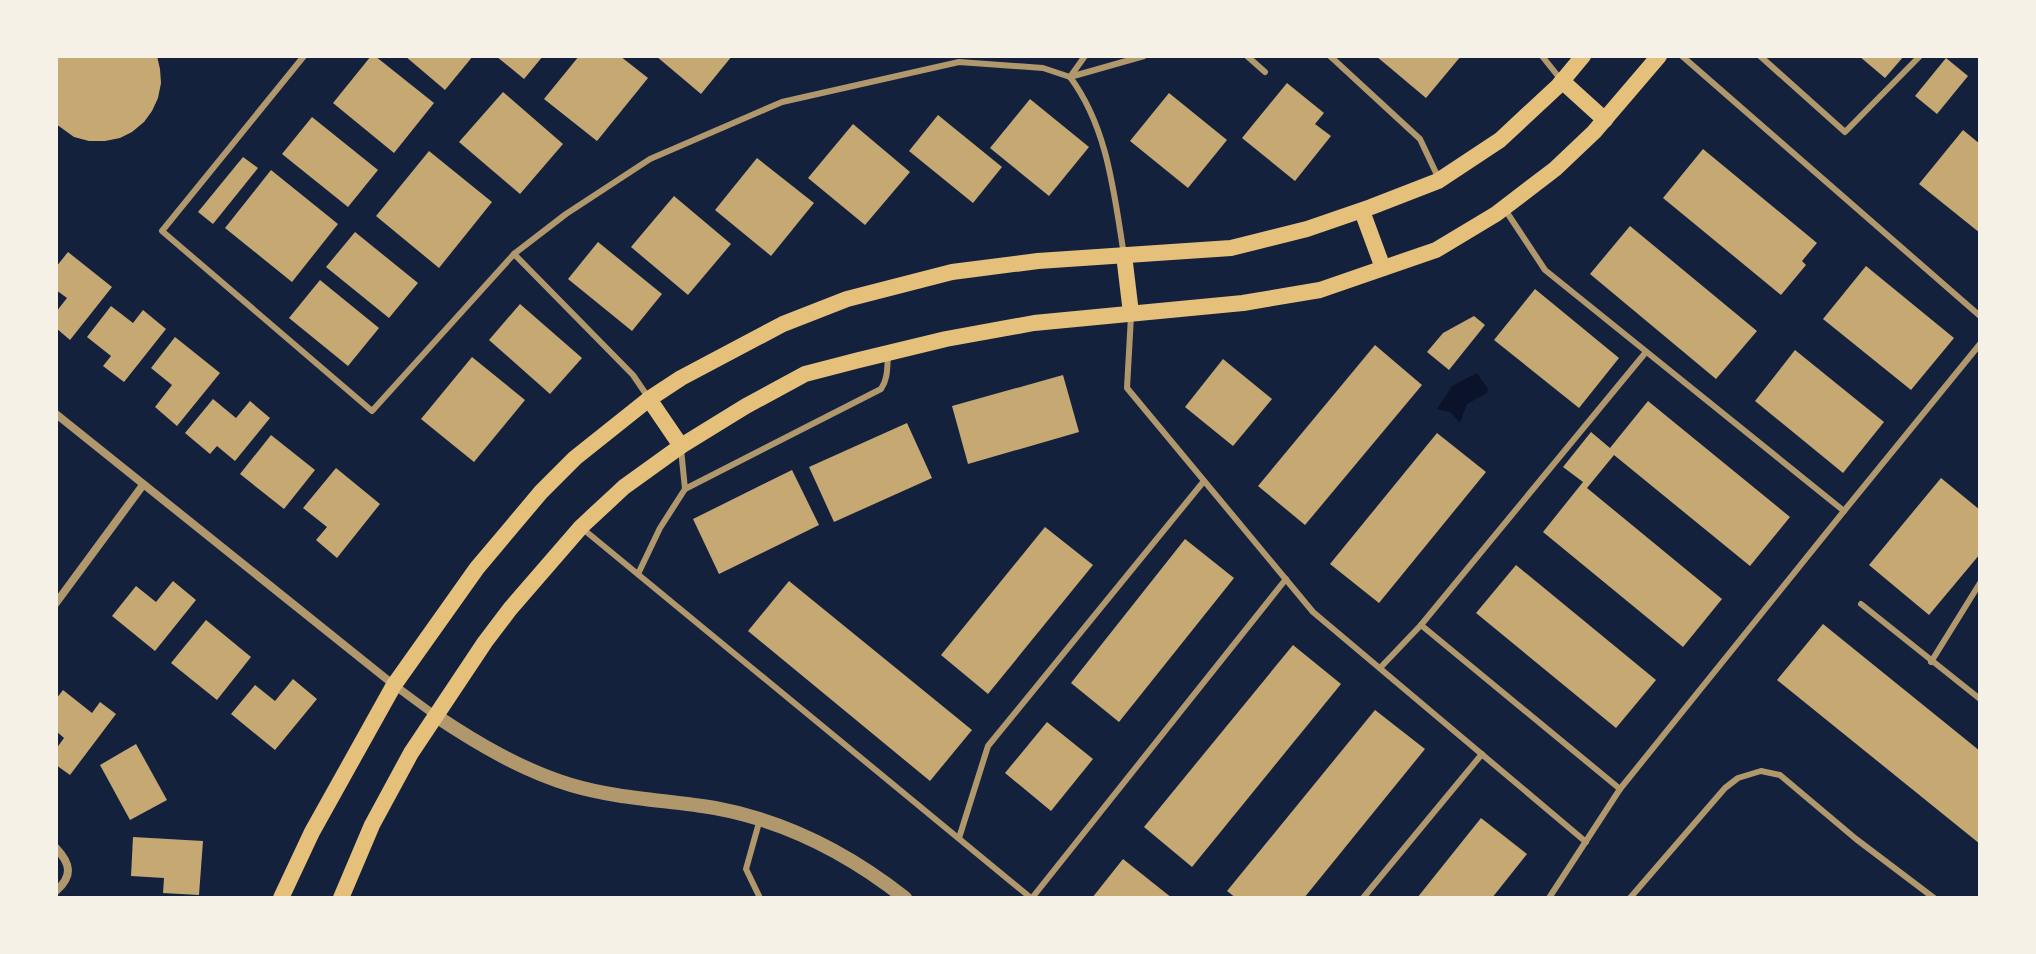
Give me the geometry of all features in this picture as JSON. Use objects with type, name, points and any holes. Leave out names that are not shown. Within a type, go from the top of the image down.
[{"type":"main road","points":[[281,898],[312,832],[394,685],[477,568],[541,492],[602,435],[681,378],[771,330],[847,299],[952,272],[1038,261],[1231,248],[1362,211],[1439,180],[1500,140],[1562,81],[1583,56]]},
{"type":"main road","points":[[341,898],[372,825],[411,753],[485,642],[581,527],[624,487],[681,446],[805,374],[946,339],[1034,323],[1243,303],[1320,290],[1436,250],[1504,208],[1555,169],[1605,120],[1659,56]]},
{"type":"main road","points":[[1562,81],[1605,120]]},
{"type":"main road","points":[[1362,211],[1383,268]]},
{"type":"main road","points":[[1124,255],[1131,313]]},
{"type":"main road","points":[[649,399],[681,446]]},
{"type":"street","points":[[56,414],[394,685],[481,745],[571,785],[630,798],[715,808],[806,835],[866,869],[905,898]]},
{"type":"street","points":[[56,603],[143,485]]},
{"type":"street","points":[[56,848],[68,863],[69,872],[65,883],[56,891]]},
{"type":"lane","points":[[304,56],[162,231],[372,411],[514,254],[566,214],[650,159],[782,102],[959,62],[1043,68],[1070,77],[1144,56]]},
{"type":"lane","points":[[1070,77],[1085,56]]},
{"type":"lane","points":[[1247,56],[1265,72]]},
{"type":"lane","points":[[1330,56],[1420,139],[1439,180]]},
{"type":"lane","points":[[1542,56],[1562,81]]},
{"type":"lane","points":[[1682,56],[1980,316]]},
{"type":"lane","points":[[1760,56],[1845,132],[1920,56]]},
{"type":"lane","points":[[1070,77],[1082,93],[1109,163],[1124,255]]},
{"type":"lane","points":[[1504,208],[1545,270],[1844,511]]},
{"type":"lane","points":[[514,254],[633,375],[649,399]]},
{"type":"lane","points":[[1131,313],[1127,388],[1313,612],[1586,842]]},
{"type":"lane","points":[[1549,898],[1620,789],[1980,344]]},
{"type":"lane","points":[[1380,668],[1421,625],[1646,352]]},
{"type":"lane","points":[[638,574],[660,528],[685,489],[881,389],[887,374],[888,353]]},
{"type":"lane","points":[[681,446],[685,489]]},
{"type":"lane","points":[[959,838],[988,746],[1204,481]]},
{"type":"lane","points":[[581,527],[1032,898],[1286,579]]},
{"type":"lane","points":[[1931,662],[1980,583]]},
{"type":"lane","points":[[1861,604],[1980,699]]},
{"type":"lane","points":[[1421,625],[1620,789]]},
{"type":"lane","points":[[1363,898],[1482,754]]},
{"type":"lane","points":[[1630,898],[1725,788],[1738,778],[1761,771],[1780,775],[1856,839],[1934,898]]},
{"type":"lane","points":[[760,819],[746,869],[760,898]]},
{"type":"water","points":[[1477,373],[1488,389],[1487,393],[1467,404],[1460,423],[1450,412],[1437,409],[1452,386]]},
{"type":"building","points":[[56,56],[157,56],[161,83],[152,111],[144,122],[120,138],[89,141],[74,137],[56,124]]},
{"type":"building","points":[[371,56],[434,103],[394,153],[333,103]]},
{"type":"building","points":[[405,56],[473,56],[445,90]]},
{"type":"building","points":[[496,56],[543,56],[524,79]]},
{"type":"building","points":[[579,56],[620,56],[648,78],[597,141],[544,99]]},
{"type":"building","points":[[656,56],[732,56],[701,94]]},
{"type":"building","points":[[1376,56],[1461,56],[1426,98]]},
{"type":"building","points":[[1859,56],[1904,56],[1885,78]]},
{"type":"building","points":[[1946,58],[1968,76],[1937,114],[1915,96]]},
{"type":"building","points":[[1287,83],[1324,113],[1315,124],[1331,136],[1295,181],[1242,138]]},
{"type":"building","points":[[503,92],[563,144],[520,194],[459,142]]},
{"type":"building","points":[[1169,93],[1227,140],[1188,188],[1130,141]]},
{"type":"building","points":[[1030,99],[1089,147],[1049,196],[990,148]]},
{"type":"building","points":[[938,115],[1002,167],[973,203],[909,151]]},
{"type":"building","points":[[312,117],[378,170],[348,207],[282,154]]},
{"type":"building","points":[[853,124],[910,172],[865,225],[808,178]]},
{"type":"building","points":[[1963,130],[1980,144],[1980,233],[1919,184]]},
{"type":"building","points":[[1703,149],[1817,243],[1802,261],[1806,265],[1781,295],[1663,198]]},
{"type":"building","points":[[429,151],[492,202],[439,268],[376,216]]},
{"type":"building","points":[[243,157],[258,168],[213,224],[198,212]]},
{"type":"building","points":[[757,158],[814,203],[771,256],[715,210]]},
{"type":"building","points":[[271,170],[338,224],[292,282],[225,228]]},
{"type":"building","points":[[674,196],[731,244],[688,295],[631,247]]},
{"type":"building","points":[[1630,226],[1757,331],[1716,379],[1590,274]]},
{"type":"building","points":[[355,232],[418,283],[389,318],[326,267]]},
{"type":"building","points":[[598,242],[662,294],[632,331],[568,279]]},
{"type":"building","points":[[68,252],[112,287],[70,340],[56,328],[56,312],[67,298],[56,290],[56,267]]},
{"type":"building","points":[[1866,266],[1954,338],[1911,390],[1823,319]]},
{"type":"building","points":[[320,280],[379,328],[348,366],[289,318]]},
{"type":"building","points":[[1535,289],[1619,358],[1579,408],[1494,340]]},
{"type":"building","points":[[520,304],[582,358],[550,394],[489,340]]},
{"type":"building","points":[[111,306],[133,323],[143,310],[166,329],[124,382],[103,366],[111,356],[87,337]]},
{"type":"building","points":[[1474,316],[1485,325],[1449,370],[1427,352],[1443,333]]},
{"type":"building","points":[[175,337],[220,373],[177,426],[155,407],[172,385],[151,368]]},
{"type":"building","points":[[1375,345],[1422,385],[1305,525],[1258,486]]},
{"type":"building","points":[[1795,350],[1884,422],[1843,473],[1755,401]]},
{"type":"building","points":[[472,357],[525,400],[474,462],[421,419]]},
{"type":"building","points":[[1223,359],[1272,399],[1233,446],[1185,407]]},
{"type":"building","points":[[1063,375],[1079,432],[968,464],[952,406]]},
{"type":"building","points":[[213,399],[236,418],[250,401],[270,418],[235,461],[217,446],[210,454],[185,433]]},
{"type":"building","points":[[1648,401],[1790,517],[1750,566],[1614,455],[1587,488],[1722,599],[1683,647],[1543,532],[1583,482],[1563,467],[1591,432],[1610,448]]},
{"type":"building","points":[[907,423],[932,478],[834,522],[809,467]]},
{"type":"building","points":[[1437,433],[1486,472],[1379,603],[1330,564]]},
{"type":"building","points":[[271,435],[315,470],[284,509],[240,474]]},
{"type":"building","points":[[336,468],[380,504],[337,558],[316,540],[327,527],[303,508]]},
{"type":"building","points":[[792,470],[819,525],[719,574],[693,519]]},
{"type":"building","points":[[1941,478],[1980,510],[1980,554],[1929,615],[1869,565]]},
{"type":"building","points":[[1045,527],[1093,565],[988,694],[941,655]]},
{"type":"building","points":[[1185,539],[1234,578],[1119,722],[1071,683]]},
{"type":"building","points":[[1516,565],[1656,680],[1616,728],[1476,613]]},
{"type":"building","points":[[173,581],[196,600],[155,651],[112,616],[136,586],[156,602]]},
{"type":"building","points":[[789,581],[972,730],[930,781],[748,631]]},
{"type":"building","points":[[206,620],[251,657],[217,700],[171,663]]},
{"type":"building","points":[[1823,624],[1980,751],[1980,844],[1777,680]]},
{"type":"building","points":[[1293,645],[1341,684],[1192,867],[1144,827]]},
{"type":"building","points":[[293,679],[317,699],[275,750],[231,714],[255,685],[275,701]]},
{"type":"building","points":[[63,690],[92,713],[100,702],[116,714],[70,775],[56,765],[56,749],[64,738],[56,731],[56,699]]},
{"type":"building","points":[[1375,710],[1425,749],[1304,898],[1236,898],[1227,891]]},
{"type":"building","points":[[1047,722],[1093,759],[1051,811],[1005,773]]},
{"type":"building","points":[[136,744],[167,800],[130,820],[100,765]]},
{"type":"building","points":[[1481,818],[1527,854],[1492,898],[1417,898]]},
{"type":"building","points":[[133,837],[203,841],[199,895],[163,893],[164,878],[131,876]]},
{"type":"building","points":[[1123,859],[1172,898],[1092,898]]}]
